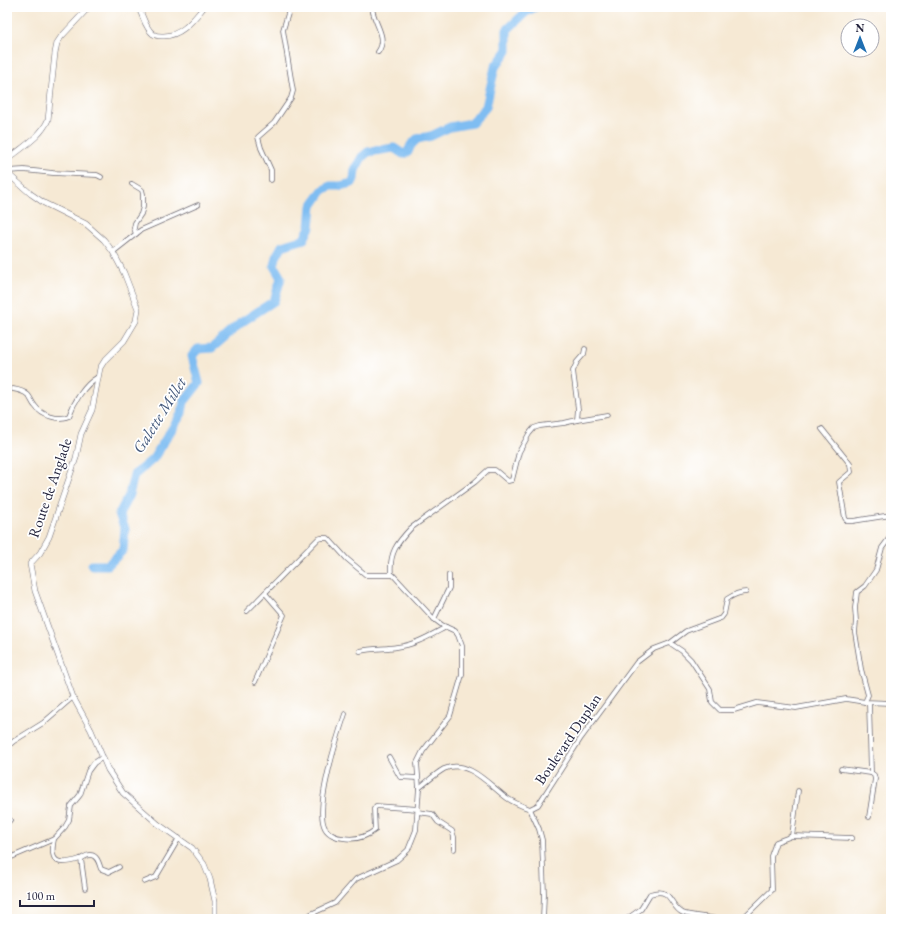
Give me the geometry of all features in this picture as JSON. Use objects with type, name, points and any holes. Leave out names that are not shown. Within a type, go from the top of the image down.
[{"type":"street","points":[[7,160],[44,130],[48,120],[57,43],[89,7]]},
{"type":"street","points":[[138,7],[147,27],[153,34],[165,36],[176,34],[188,25],[204,7]]},
{"type":"street","points":[[271,180],[271,170],[261,148],[258,137],[274,123],[291,98],[293,91],[283,30],[290,7]]},
{"type":"street","points":[[372,7],[374,18],[382,34],[381,47],[378,52]]},
{"type":"street","points":[[7,172],[24,170],[101,177]]},
{"type":"street","name":"Route de Anglade","points":[[7,172],[31,194],[44,203],[86,224],[104,240],[113,252],[124,273],[138,309],[136,320],[124,340],[105,360],[100,368],[92,410],[81,434],[76,458],[49,537],[40,553],[30,564],[35,591],[73,697],[91,730],[108,770],[124,793],[158,824],[192,848],[204,864],[216,901],[215,919]]},
{"type":"street","points":[[132,184],[142,190],[143,194],[141,214],[135,223],[134,228],[136,234]]},
{"type":"street","points":[[113,252],[146,227],[198,205]]},
{"type":"street","points":[[577,420],[578,409],[573,370],[577,362],[584,354],[585,349]]},
{"type":"street","points":[[14,389],[22,391],[29,396],[34,406],[44,414],[65,418],[69,416],[85,387],[92,380],[98,377]]},
{"type":"street","points":[[391,574],[390,559],[392,553],[411,528],[470,486],[488,470],[495,470],[508,481],[512,480],[519,452],[534,428],[607,415]]},
{"type":"street","points":[[822,429],[850,464],[851,468],[851,472],[839,482],[844,518],[847,521],[853,521],[891,515]]},
{"type":"street","points":[[870,817],[875,777],[872,773],[867,702],[868,695],[860,669],[855,632],[855,608],[857,592],[865,586],[876,570],[882,548],[891,536]]},
{"type":"street","points":[[247,611],[313,544],[322,538],[328,538],[347,559],[366,575],[391,574],[395,577],[434,620],[455,631],[462,646],[462,675],[450,716],[423,751],[417,763],[419,788],[416,830],[408,850],[396,860],[356,879],[335,903],[311,914],[305,919]]},
{"type":"street","points":[[434,620],[448,588],[449,574]]},
{"type":"street","name":"Boulevard Duplan","points":[[530,809],[538,805],[586,732],[637,662],[654,649],[670,643],[686,632],[721,618],[724,614],[727,599],[742,592],[746,592]]},
{"type":"street","points":[[255,682],[284,615],[265,593]]},
{"type":"street","points":[[360,651],[375,648],[396,648],[415,643],[446,627]]},
{"type":"street","points":[[670,643],[682,650],[691,660],[710,689],[712,702],[720,710],[734,710],[757,703],[796,708],[846,699],[891,703]]},
{"type":"street","points":[[7,747],[43,723],[73,697]]},
{"type":"street","points":[[345,714],[329,765],[326,781],[323,808],[323,821],[325,828],[332,835],[354,839],[368,835],[375,830],[374,809],[376,806],[418,810],[432,814],[436,820],[452,831],[454,837],[454,849]]},
{"type":"street","points":[[7,859],[54,839],[69,820],[71,806],[80,795],[88,771],[94,763],[103,757]]},
{"type":"street","points":[[389,757],[400,776],[417,778]]},
{"type":"street","points":[[419,788],[445,769],[457,767],[476,772],[508,799],[530,809],[542,840],[544,894],[543,919]]},
{"type":"street","points":[[841,769],[872,773]]},
{"type":"street","points":[[792,836],[798,791]]},
{"type":"street","points":[[742,919],[772,890],[771,856],[776,842],[792,836],[852,838]]},
{"type":"street","points":[[144,882],[156,877],[179,838]]},
{"type":"street","points":[[54,839],[53,856],[56,861],[60,863],[81,859],[87,855],[92,855],[98,859],[102,869],[109,872],[118,867]]},
{"type":"street","points":[[81,859],[85,888]]},
{"type":"street","points":[[627,919],[638,913],[650,894],[660,892],[670,896],[677,908],[682,912],[717,919]]},
{"type":"waterway","name":"Galette Millet","points":[[92,565],[108,565],[123,550],[125,529],[119,514],[129,495],[134,475],[153,459],[182,413],[184,402],[199,383],[192,356],[198,349],[212,348],[242,322],[274,301],[281,278],[274,266],[276,257],[282,246],[304,239],[310,227],[312,206],[322,191],[330,186],[340,186],[352,183],[355,170],[362,157],[368,152],[394,148],[403,154],[408,152],[411,145],[417,139],[431,136],[450,127],[472,123],[486,107],[495,67],[507,51],[507,30],[526,12],[535,7]]}]
